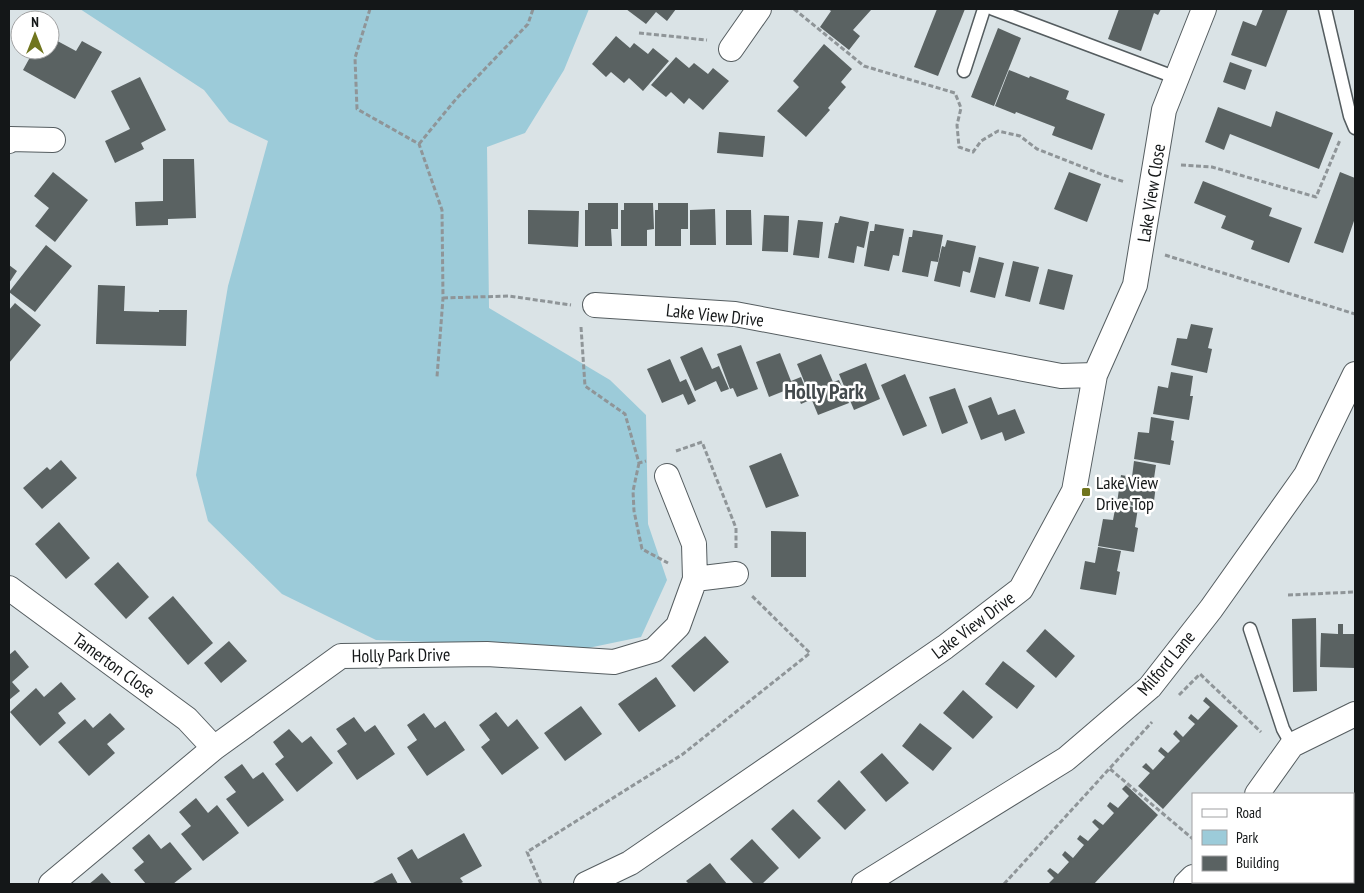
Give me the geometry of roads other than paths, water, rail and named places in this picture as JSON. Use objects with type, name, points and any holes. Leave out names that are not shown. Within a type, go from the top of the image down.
[{"type":"street","points":[[731,49],[759,9]]},
{"type":"street","name":"Lake View Close","points":[[1095,375],[1135,285],[1164,110],[1204,9]]},
{"type":"street","points":[[9,141],[10,139],[52,140]]},
{"type":"street","name":"Lake View Drive","points":[[586,884],[630,863],[945,647],[1021,589],[1074,492],[1095,375],[1061,376],[735,314],[587,306]]},
{"type":"street","name":"Milford Lane","points":[[864,884],[1066,759],[1150,687],[1211,609],[1306,475],[1355,374]]},
{"type":"street","name":"Holly Park Drive","points":[[51,884],[214,748],[341,656],[487,654],[614,662],[654,650],[678,626],[695,578],[694,544],[660,468]]},
{"type":"street","points":[[695,578],[736,574]]},
{"type":"street","name":"Tamerton Close","points":[[9,588],[187,719],[214,748]]},
{"type":"street","points":[[1258,793],[1292,745],[1355,714]]},
{"type":"lane","points":[[964,71],[984,9]]},
{"type":"lane","points":[[993,9],[1177,78]]},
{"type":"lane","points":[[1325,9],[1350,116],[1355,128]]},
{"type":"lane","points":[[1250,629],[1283,729],[1292,745]]},
{"type":"place","name":"Lake View Drive Top","points":[[1086,492]]},
{"type":"district","name":"Holly Park","points":[[824,391]]}]
